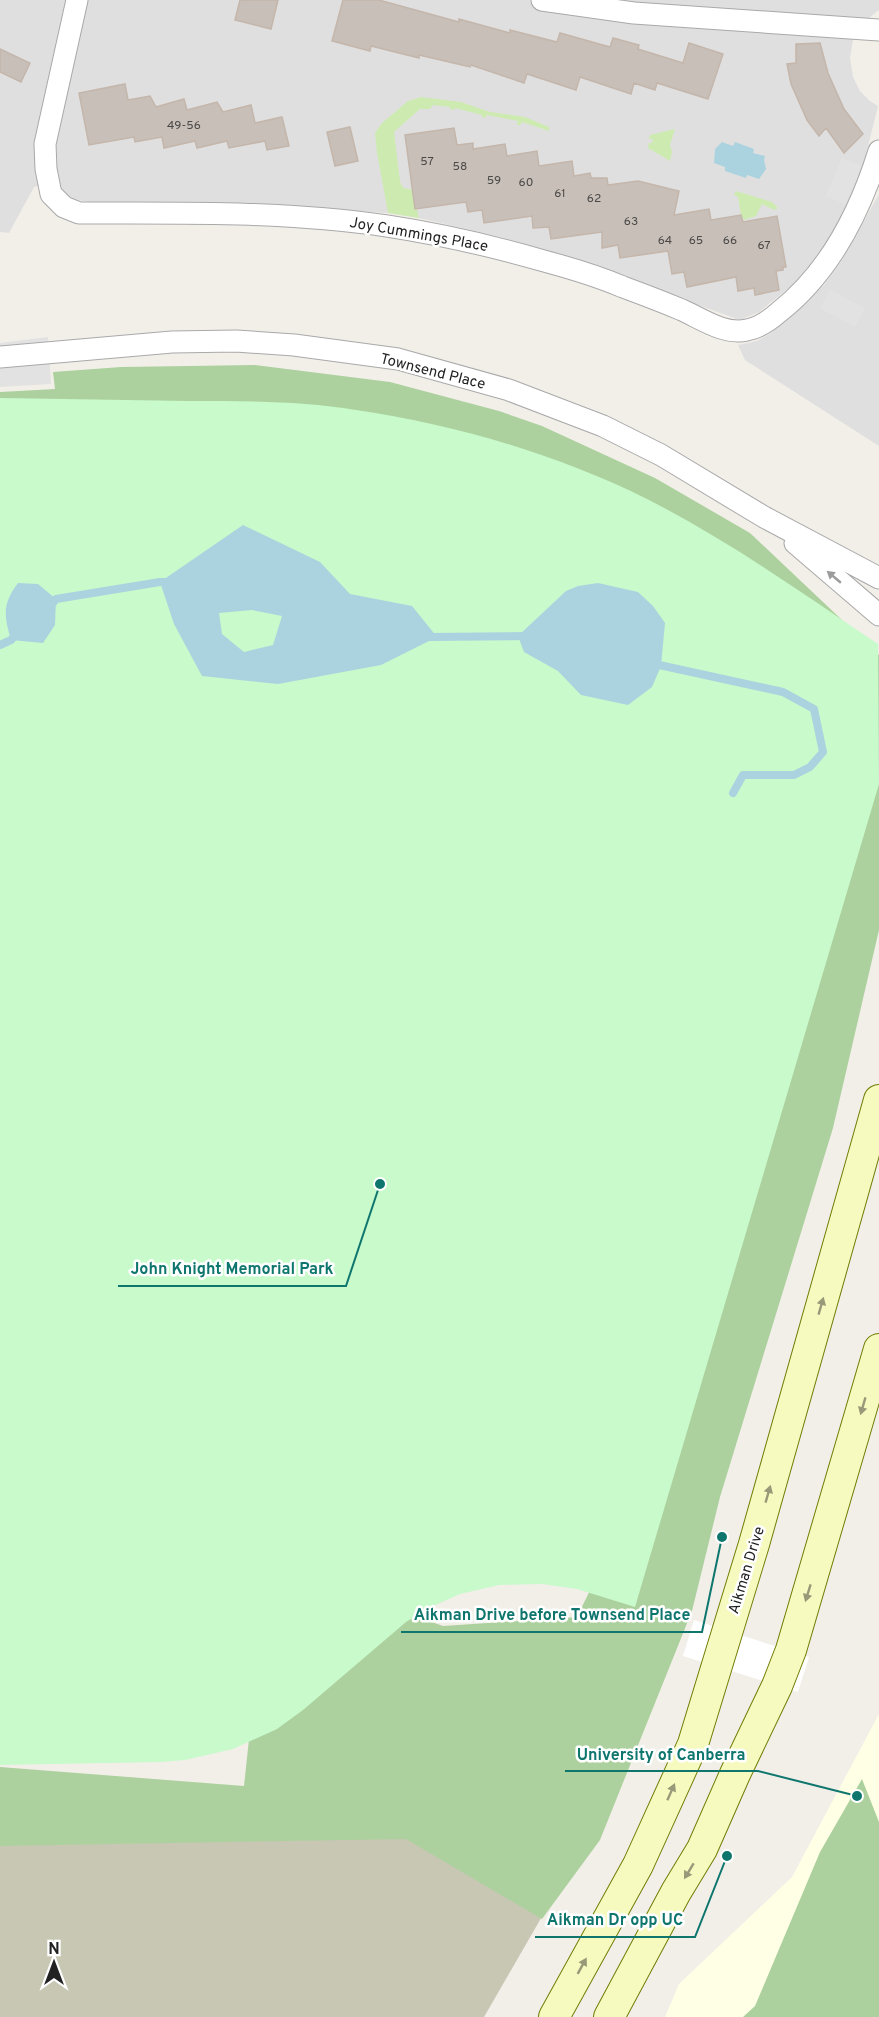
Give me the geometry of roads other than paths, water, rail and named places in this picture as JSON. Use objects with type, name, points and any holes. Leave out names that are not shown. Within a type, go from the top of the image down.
[{"type":"main road","name":"Aikman Drive","points":[[554,2017],[638,1865],[693,1744],[754,1544],[879,1100]]},
{"type":"main road","points":[[609,2017],[676,1892],[702,1849],[777,1686],[790,1650],[879,1349]]},
{"type":"street","name":"Joy Cummings Place","points":[[77,0],[45,144],[46,169],[51,194],[64,207],[79,213],[199,213],[314,218],[433,234],[572,269],[620,285],[722,328],[745,331],[771,319],[815,278],[849,227],[862,199],[879,151]]},
{"type":"street","points":[[548,0],[634,13],[879,30]]},
{"type":"street","name":"Townsend Place","points":[[0,357],[172,342],[236,341],[294,345],[398,359],[509,390],[603,426],[661,455],[764,517],[879,578]]},
{"type":"street","name":"Townsend Place","points":[[764,517],[879,615]]},
{"type":"water","points":[[722,142],[733,146],[735,142],[754,149],[753,153],[765,156],[766,169],[759,179],[747,175],[746,178],[725,171],[725,167],[714,163],[715,149]]},
{"type":"water","points":[[243,525],[320,562],[350,594],[412,606],[437,637],[381,665],[278,684],[202,676],[174,624],[160,582]],"holes":[[[252,610],[282,616],[273,645],[244,652],[222,634],[219,613]]]},
{"type":"water","points":[[18,583],[38,584],[56,599],[55,625],[43,643],[11,640],[6,610],[9,597]]},
{"type":"water","points":[[598,583],[638,592],[653,606],[665,623],[661,666],[652,687],[628,705],[581,695],[558,671],[524,652],[518,636],[566,591],[578,586]]},
{"type":"waterway","points":[[49,608],[56,599],[171,582]]},
{"type":"waterway","points":[[0,645],[11,640],[18,632]]},
{"type":"waterway","points":[[428,637],[529,636]]},
{"type":"waterway","points":[[650,663],[783,692],[814,709],[823,752],[810,767],[794,775],[743,775],[733,793]]},
{"type":"place","name":"John Knight Memorial Park","points":[[380,1184]]},
{"type":"place","name":"Aikman Drive before Townsend Place","points":[[722,1537]]},
{"type":"place","name":"University of Canberra","points":[[857,1796]]},
{"type":"place","name":"Aikman Dr opp UC","points":[[727,1856]]}]
